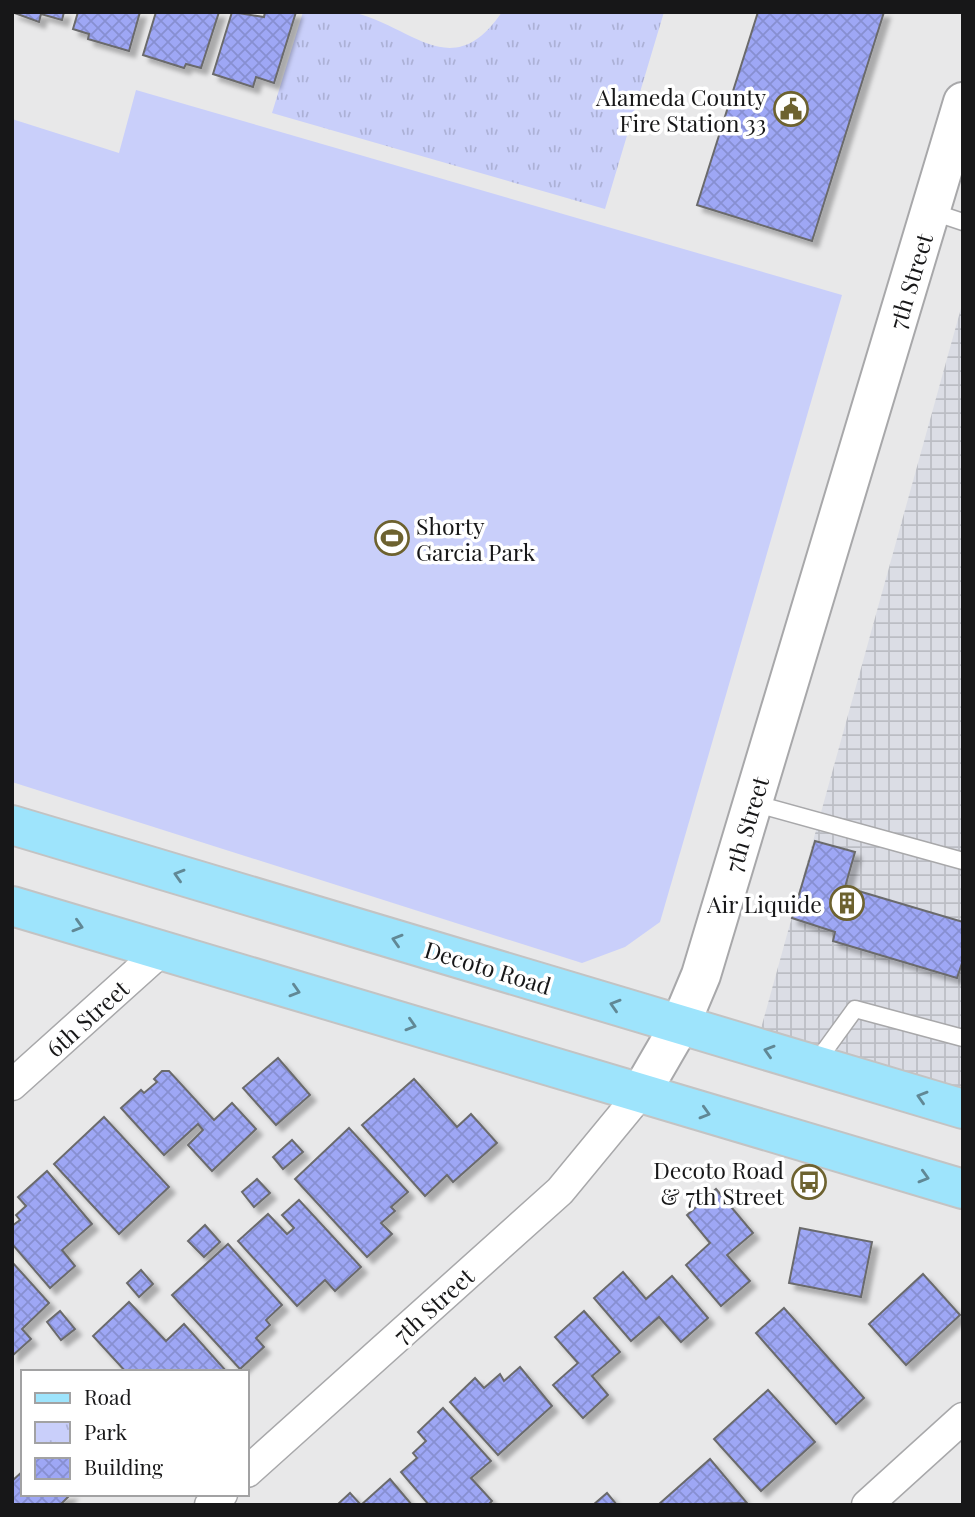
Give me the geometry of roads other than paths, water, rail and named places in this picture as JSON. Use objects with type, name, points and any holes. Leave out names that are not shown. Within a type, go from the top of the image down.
[{"type":"main road","name":"Decoto Road","points":[[12,825],[963,1109]]},
{"type":"main road","points":[[12,906],[963,1189]]},
{"type":"street","name":"7th Street","points":[[248,1471],[560,1191],[640,1094],[680,1025],[701,975],[753,803],[947,216],[963,102]]},
{"type":"street","name":"6th Street","points":[[12,1084],[161,951]]},
{"type":"street","points":[[867,1505],[963,1418]]},
{"type":"lane","points":[[753,803],[963,861]]},
{"type":"lane","points":[[814,1065],[855,1009],[963,1038]]},
{"type":"place","name":"Alameda County Fire Station 33","points":[[791,109]]},
{"type":"place","name":"Shorty Garcia Park","points":[[392,538]]},
{"type":"place","name":"Air Liquide","points":[[847,903]]},
{"type":"place","name":"Decoto Road & 7th Street","points":[[809,1182]]}]
